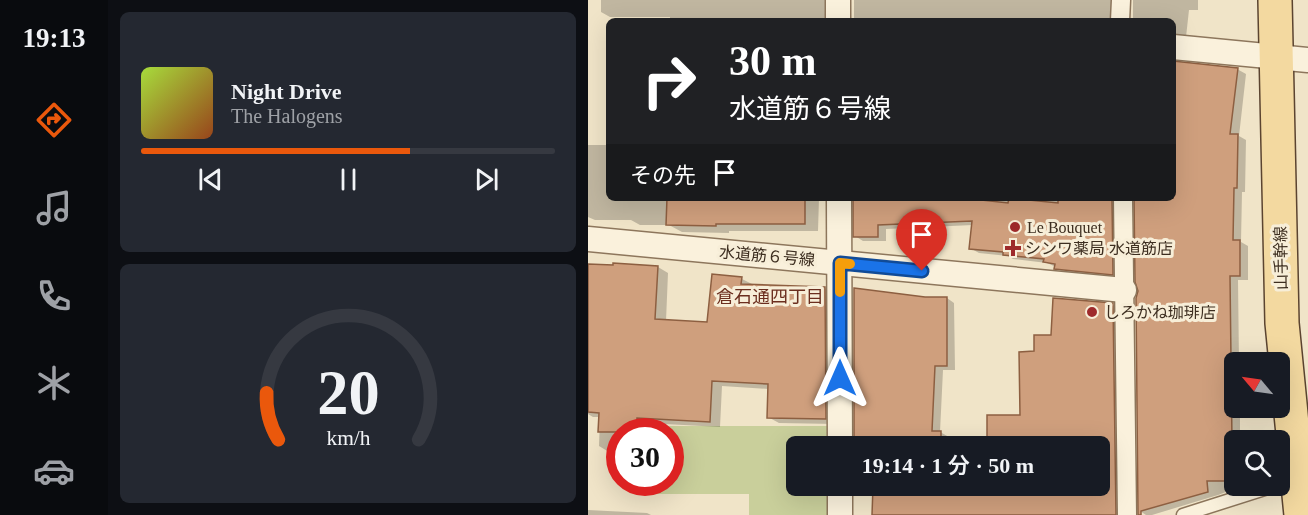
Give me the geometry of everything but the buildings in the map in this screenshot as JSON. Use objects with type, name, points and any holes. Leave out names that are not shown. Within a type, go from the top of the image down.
[{"type":"main road","name":"山手幹線","points":[[1275,0],[1292,58],[1282,323],[1283,430]]},
{"type":"main road","name":"山手幹線","points":[[1290,494],[1301,515]]},
{"type":"street","points":[[838,0],[838,18]]},
{"type":"street","points":[[1120,18],[1121,0]]},
{"type":"street","points":[[1176,46],[1292,58]]},
{"type":"street","points":[[839,201],[840,436]]},
{"type":"street","points":[[1123,201],[1127,515]]},
{"type":"street","name":"水道筋６号線","points":[[588,239],[1124,290]]},
{"type":"street","points":[[840,496],[840,515]]},
{"type":"lane","points":[[1183,515],[1243,496]]},
{"type":"green space","points":[[684,426],[832,426],[832,436],[786,436],[786,496],[832,496],[832,515],[749,515],[749,494],[684,494]]},
{"type":"slow traffic","points":[[840,292],[840,263],[850,264]]},
{"type":"place","name":"Le Bouquet","points":[[1015,227]]},
{"type":"place","name":"シンワ薬局 水道筋店","points":[[1013,248]]},
{"type":"place","name":"しろかね珈琲店","points":[[1092,312]]},
{"type":"district","name":"倉石通四丁目","points":[[770,297]]},
{"type":"route","points":[[840,378],[840,263],[922,271]]}]
